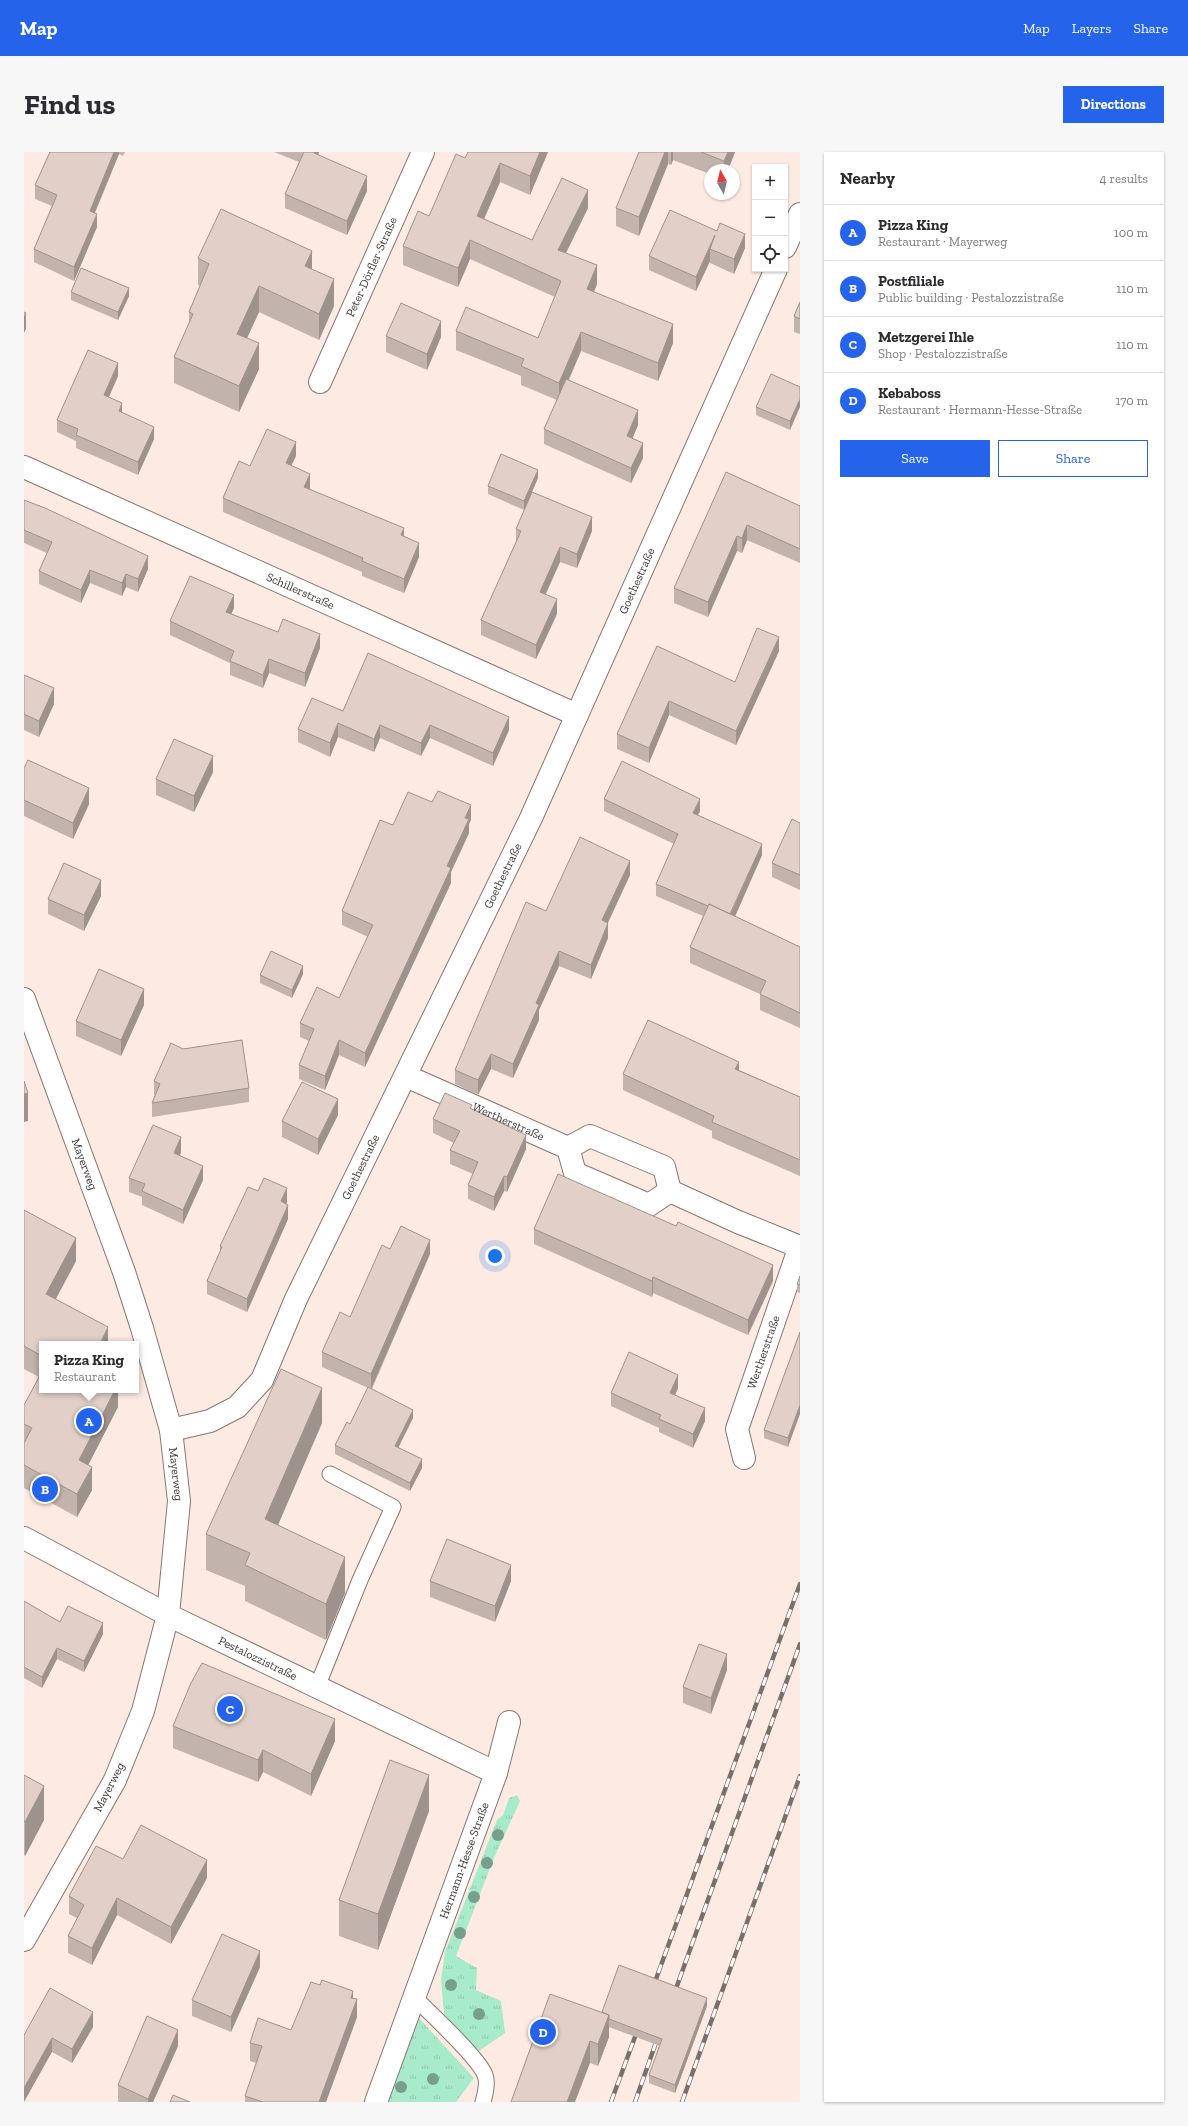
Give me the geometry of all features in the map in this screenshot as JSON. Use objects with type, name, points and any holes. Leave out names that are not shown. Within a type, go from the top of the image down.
[{"type":"street","name":"Peter-Dörfler-Straße","points":[[320,382],[423,152]]},
{"type":"street","points":[[788,240],[800,214]]},
{"type":"street","name":"Goethestraße","points":[[171,1430],[210,1422],[237,1407],[262,1380],[296,1299],[531,818],[775,272]]},
{"type":"street","name":"Schillerstraße","points":[[24,467],[577,715]]},
{"type":"street","name":"Mayerweg","points":[[24,1940],[115,1780],[143,1711],[168,1615],[179,1501],[171,1430],[142,1328],[124,1272],[26,1011]]},
{"type":"street","name":"Wertherstraße","points":[[406,1076],[568,1148]]},
{"type":"street","points":[[590,1136],[664,1168],[670,1191],[649,1205],[575,1173],[568,1148],[590,1136]]},
{"type":"street","name":"Wertherstraße","points":[[670,1191],[738,1222],[800,1246],[737,1428],[744,1458]]},
{"type":"street","name":"Pestalozzistraße","points":[[24,1538],[168,1615],[496,1773]]},
{"type":"street","name":"Hermann-Hesse-Straße","points":[[376,2102],[496,1773],[509,1722]]},
{"type":"lane","points":[[317,1687],[360,1580],[393,1507],[330,1474]]},
{"type":"lane","points":[[414,1997],[475,2060],[485,2075],[485,2095],[483,2102]]},
{"type":"green space","points":[[517,1795],[520,1801],[494,1858],[456,1956],[477,1968],[476,1990],[501,2001],[505,2033],[479,2051],[444,2014],[441,1979],[445,1952],[497,1820],[503,1815],[509,1798]]},
{"type":"green space","points":[[418,2017],[474,2078],[456,2102],[387,2102]]},
{"type":"building","points":[[50,152],[114,152],[90,211],[97,214],[74,267],[34,249],[57,195],[35,185]]},
{"type":"building","points":[[304,152],[314,152],[367,176],[347,221],[285,194]]},
{"type":"building","points":[[468,152],[540,152],[530,176],[500,163],[477,216],[532,240],[562,178],[588,190],[558,250],[597,265],[587,289],[673,324],[658,363],[581,332],[559,383],[521,366],[524,359],[456,331],[466,307],[538,338],[561,281],[470,240],[458,268],[403,246],[418,211],[429,216],[456,154],[465,158]]},
{"type":"building","points":[[639,152],[665,152],[639,217],[616,208]]},
{"type":"building","points":[[701,152],[728,152],[724,161]]},
{"type":"building","points":[[221,209],[312,251],[305,266],[334,279],[319,314],[259,286],[237,334],[259,343],[239,386],[174,357],[193,314],[189,312],[209,264],[198,258]]},
{"type":"building","points":[[670,210],[717,231],[720,223],[745,234],[734,259],[710,249],[715,235],[696,277],[649,256]]},
{"type":"building","points":[[81,268],[129,288],[118,312],[71,292]]},
{"type":"building","points":[[800,302],[800,319],[794,316]]},
{"type":"building","points":[[401,303],[441,321],[427,354],[386,336]]},
{"type":"building","points":[[88,350],[118,363],[104,395],[122,403],[119,411],[154,427],[138,462],[76,435],[78,429],[57,420]]},
{"type":"building","points":[[771,374],[800,387],[800,399],[790,421],[756,407]]},
{"type":"building","points":[[566,379],[638,410],[627,436],[643,443],[631,468],[544,429]]},
{"type":"building","points":[[267,429],[296,442],[286,463],[310,474],[304,487],[404,528],[401,535],[419,543],[404,579],[362,561],[363,558],[223,498],[239,461],[250,466]]},
{"type":"building","points":[[501,454],[538,470],[524,501],[488,486]]},
{"type":"building","points":[[726,472],[800,506],[800,549],[747,525],[742,538],[737,536],[708,602],[674,588]]},
{"type":"building","points":[[532,492],[592,517],[577,554],[560,547],[540,592],[557,599],[536,645],[481,620],[521,531],[516,529]]},
{"type":"building","points":[[24,500],[45,508],[148,556],[138,579],[126,574],[122,583],[90,570],[81,590],[39,571],[52,542],[24,530]]},
{"type":"building","points":[[190,576],[234,595],[226,612],[278,632],[283,619],[320,634],[305,673],[269,659],[263,675],[230,661],[234,651],[170,621]]},
{"type":"building","points":[[757,628],[779,637],[736,731],[669,701],[649,748],[617,734],[657,646],[735,682]]},
{"type":"building","points":[[368,653],[509,717],[493,753],[430,725],[421,743],[380,725],[374,739],[338,723],[330,743],[298,729],[312,698],[343,711]]},
{"type":"building","points":[[24,675],[54,688],[39,721],[24,714]]},
{"type":"building","points":[[174,739],[213,756],[194,796],[156,779]]},
{"type":"building","points":[[28,760],[89,788],[73,823],[24,800],[24,768]]},
{"type":"building","points":[[622,761],[700,799],[693,813],[762,844],[730,914],[709,904],[708,906],[656,884],[678,834],[604,799]]},
{"type":"building","points":[[438,791],[471,805],[465,818],[469,819],[447,866],[451,868],[365,1053],[339,1040],[325,1076],[299,1065],[314,1029],[300,1023],[317,987],[339,998],[373,925],[342,911],[380,820],[393,825],[408,792],[432,802]]},
{"type":"building","points":[[792,819],[800,823],[800,875],[772,863]]},
{"type":"building","points":[[580,837],[630,861],[602,920],[608,923],[591,965],[559,951],[536,1003],[539,1005],[513,1064],[491,1054],[478,1080],[455,1070],[526,902],[546,911]]},
{"type":"building","points":[[64,863],[101,880],[84,915],[48,899]]},
{"type":"building","points":[[709,904],[800,947],[800,1013],[760,994],[766,981],[690,947]]},
{"type":"building","points":[[271,951],[303,966],[292,990],[260,975]]},
{"type":"building","points":[[99,969],[144,989],[121,1040],[76,1021]]},
{"type":"building","points":[[648,1020],[739,1062],[735,1069],[800,1097],[800,1160],[712,1122],[714,1116],[623,1074]]},
{"type":"building","points":[[242,1040],[249,1088],[152,1103],[160,1084],[154,1081],[171,1043],[183,1049]]},
{"type":"building","points":[[24,1081],[28,1093],[24,1094]]},
{"type":"building","points":[[302,1082],[338,1099],[318,1139],[282,1121]]},
{"type":"building","points":[[445,1093],[472,1105],[470,1108],[526,1135],[507,1177],[504,1176],[494,1197],[468,1185],[478,1162],[450,1150],[460,1131],[433,1119]]},
{"type":"building","points":[[153,1125],[181,1137],[174,1153],[203,1166],[183,1210],[142,1191],[145,1184],[129,1178]]},
{"type":"building","points":[[558,1174],[676,1226],[678,1222],[773,1265],[748,1320],[653,1277],[652,1281],[534,1229]]},
{"type":"building","points":[[264,1178],[287,1188],[281,1201],[288,1205],[247,1299],[207,1281],[222,1247],[220,1246],[248,1187],[258,1191]]},
{"type":"building","points":[[24,1210],[76,1238],[46,1294],[108,1327],[101,1341],[39,1341],[39,1354],[24,1346]]},
{"type":"building","points":[[401,1226],[430,1240],[371,1374],[322,1352],[340,1312],[350,1317],[382,1245],[390,1249]]},
{"type":"building","points":[[800,1276],[800,1285],[797,1284]]},
{"type":"building","points":[[800,1332],[800,1405],[788,1438],[764,1430]]},
{"type":"building","points":[[629,1352],[678,1375],[670,1393],[705,1408],[693,1434],[659,1419],[661,1415],[611,1393]]},
{"type":"building","points":[[281,1369],[322,1388],[265,1519],[345,1557],[326,1604],[245,1565],[250,1553],[206,1534]]},
{"type":"building","points":[[39,1376],[39,1393],[113,1393],[79,1460],[92,1467],[77,1494],[24,1465],[24,1443],[32,1428],[24,1424],[24,1405]]},
{"type":"building","points":[[368,1387],[413,1410],[395,1446],[422,1459],[410,1483],[335,1445],[347,1422],[350,1424]]},
{"type":"building","points":[[447,1539],[511,1565],[495,1606],[430,1581]]},
{"type":"building","points":[[24,1601],[60,1622],[68,1606],[103,1623],[84,1661],[57,1648],[42,1677],[24,1667]]},
{"type":"building","points":[[699,1644],[727,1654],[711,1698],[683,1687]]},
{"type":"building","points":[[202,1663],[335,1719],[311,1774],[263,1750],[258,1760],[173,1726],[191,1683]]},
{"type":"building","points":[[390,1760],[429,1775],[378,1914],[339,1900]]},
{"type":"building","points":[[24,1775],[44,1786],[25,1822],[24,1821]]},
{"type":"building","points":[[141,1825],[207,1860],[171,1927],[117,1898],[92,1948],[68,1936],[84,1905],[69,1896],[96,1846],[123,1859]]},
{"type":"building","points":[[222,1934],[260,1951],[231,2017],[192,2000]]},
{"type":"building","points":[[619,1965],[707,1998],[675,2085],[649,2075],[662,2039],[609,2019],[609,2015],[602,2012]]},
{"type":"building","points":[[322,1980],[353,1991],[351,1998],[357,1999],[319,2102],[263,2102],[245,2096],[262,2046],[250,2043],[258,2018],[291,2030],[311,1982],[320,1985]]},
{"type":"building","points":[[50,1988],[93,2012],[72,2049],[52,2038],[24,2088],[24,2035]]},
{"type":"building","points":[[550,1994],[609,2015],[598,2044],[590,2041],[567,2102],[511,2102]]},
{"type":"building","points":[[147,2016],[178,2030],[148,2099],[118,2085]]},
{"type":"building","points":[[173,2095],[190,2102],[170,2102]]},
{"type":"railway","points":[[652,1990],[800,1584]]},
{"type":"railway","points":[[673,1997],[800,1644]]},
{"type":"railway","points":[[682,2102],[800,1776]]},
{"type":"railway","points":[[611,2102],[639,2026]]},
{"type":"railway","points":[[635,2102],[659,2034]]},
{"type":"place","name":"Pizza King","points":[[89,1421]]},
{"type":"place","name":"Postfiliale","points":[[45,1489]]},
{"type":"place","name":"Metzgerei Ihle","points":[[230,1709]]},
{"type":"place","name":"Kebaboss","points":[[543,2032]]}]
